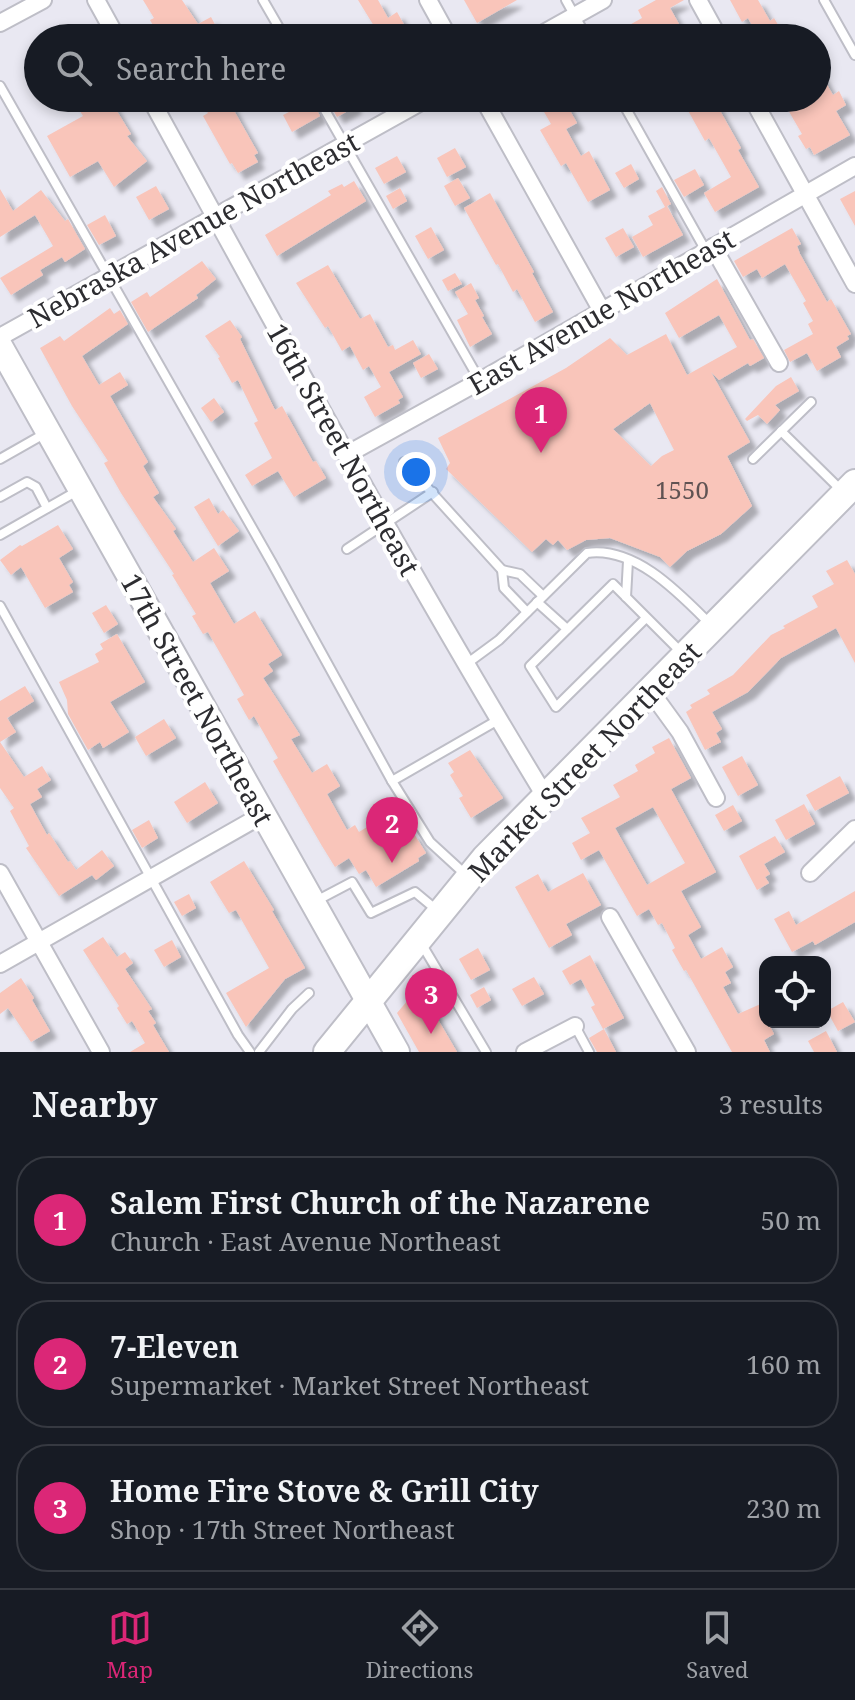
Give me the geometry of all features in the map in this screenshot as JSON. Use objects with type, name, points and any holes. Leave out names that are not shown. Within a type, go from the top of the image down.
[{"type":"main road","name":"17th Street Northeast","points":[[0,346],[397,1052]]},
{"type":"main road","name":"Market Street Northeast","points":[[327,1052],[439,912],[545,796],[852,493]]},
{"type":"street","points":[[0,23],[43,0]]},
{"type":"street","points":[[96,0],[109,24]]},
{"type":"street","points":[[428,0],[441,24]]},
{"type":"street","points":[[560,24],[603,0]]},
{"type":"street","points":[[698,0],[711,24]]},
{"type":"street","name":"16th Street Northeast","points":[[158,112],[385,525],[545,796]]},
{"type":"street","name":"Nebraska Avenue Northeast","points":[[0,337],[403,112]]},
{"type":"street","points":[[491,112],[602,311]]},
{"type":"street","points":[[760,112],[855,284]]},
{"type":"street","name":"East Avenue Northeast","points":[[346,455],[855,166]]},
{"type":"street","points":[[709,249],[779,363]]},
{"type":"street","points":[[651,692],[680,732],[716,798]]},
{"type":"street","points":[[0,964],[262,815]]},
{"type":"street","points":[[810,873],[855,829]]},
{"type":"street","points":[[0,873],[101,1052]]},
{"type":"street","points":[[610,917],[687,1052]]},
{"type":"street","points":[[525,1052],[575,1026]]},
{"type":"lane","points":[[263,0],[277,24]]},
{"type":"lane","points":[[566,0],[579,24]]},
{"type":"lane","points":[[824,0],[855,55]]},
{"type":"lane","points":[[0,86],[266,552],[392,781],[430,842],[469,877]]},
{"type":"lane","points":[[326,112],[480,381]]},
{"type":"lane","points":[[628,112],[709,249]]},
{"type":"lane","points":[[753,459],[811,402]]},
{"type":"lane","points":[[781,431],[852,493]]},
{"type":"lane","points":[[0,459],[48,432]]},
{"type":"lane","points":[[404,462],[502,570],[504,588],[527,612]]},
{"type":"lane","points":[[0,497],[27,482],[31,483],[47,508]]},
{"type":"lane","points":[[0,535],[80,489]]},
{"type":"lane","points":[[347,549],[433,492]]},
{"type":"lane","points":[[465,665],[499,640],[587,553],[608,553],[669,583],[714,628]]},
{"type":"lane","points":[[626,597],[628,561]]},
{"type":"lane","points":[[502,570],[520,574],[567,629]]},
{"type":"lane","points":[[646,618],[556,707],[530,666],[613,584],[686,656]]},
{"type":"lane","points":[[0,606],[250,1052]]},
{"type":"lane","points":[[392,781],[498,720]]},
{"type":"lane","points":[[312,903],[352,882],[371,913],[415,892],[439,912]]},
{"type":"lane","points":[[418,939],[486,1052]]},
{"type":"lane","points":[[259,1052],[292,1009],[309,993]]},
{"type":"lane","points":[[575,1026],[589,1052]]},
{"type":"building","points":[[143,0],[182,0],[198,24],[152,24],[150,20],[154,18]]},
{"type":"building","points":[[358,0],[378,0],[388,18],[397,12],[404,24],[373,24]]},
{"type":"building","points":[[464,0],[517,0],[477,23]]},
{"type":"building","points":[[656,0],[684,0],[670,8],[679,24],[631,24],[642,18],[638,10]]},
{"type":"building","points":[[730,0],[758,0],[770,21],[774,18],[778,24],[751,24],[748,18],[742,22]]},
{"type":"building","points":[[211,17],[215,24],[198,24]]},
{"type":"building","points":[[839,91],[846,105],[836,111],[850,135],[814,155],[798,136],[802,134],[789,112],[831,112],[831,92],[833,95]]},
{"type":"building","points":[[81,112],[118,112],[131,134],[127,136],[147,161],[114,187],[98,161],[70,177],[47,136],[83,116]]},
{"type":"building","points":[[235,112],[258,153],[254,155],[258,162],[238,173],[203,116]]},
{"type":"building","points":[[289,112],[318,112],[320,116],[292,132],[283,115]]},
{"type":"building","points":[[544,112],[571,112],[577,123],[566,129],[581,156],[589,151],[610,190],[588,202],[566,163],[561,166],[540,130],[551,124]]},
{"type":"building","points":[[689,112],[721,112],[759,187],[715,212],[704,193],[731,177],[709,138],[705,141]]},
{"type":"building","points":[[455,148],[466,167],[447,177],[437,158]]},
{"type":"building","points":[[397,156],[406,172],[384,184],[375,168]]},
{"type":"building","points":[[631,164],[639,179],[624,188],[615,173]]},
{"type":"building","points":[[695,169],[704,185],[684,197],[674,180]]},
{"type":"building","points":[[458,178],[470,198],[455,206],[444,186]]},
{"type":"building","points":[[354,181],[366,201],[277,256],[265,235],[331,195],[328,191]]},
{"type":"building","points":[[156,186],[169,209],[149,220],[136,197]]},
{"type":"building","points":[[662,187],[671,204],[667,206],[683,235],[643,257],[632,237],[653,225],[648,216],[665,207],[656,191]]},
{"type":"building","points":[[400,188],[407,201],[393,209],[386,196]]},
{"type":"building","points":[[0,189],[13,211],[41,190],[65,221],[68,219],[85,249],[65,262],[62,257],[40,270],[43,275],[11,295],[0,278],[53,246],[35,215],[0,237]]},
{"type":"building","points":[[855,191],[855,226],[840,199]]},
{"type":"building","points":[[490,193],[553,312],[535,322],[517,289],[513,292],[496,265],[464,208]]},
{"type":"building","points":[[105,215],[116,236],[99,245],[87,225]]},
{"type":"building","points":[[431,227],[444,250],[428,259],[415,236]]},
{"type":"building","points":[[623,228],[634,247],[616,257],[605,238]]},
{"type":"building","points":[[792,228],[801,244],[797,246],[800,254],[827,302],[831,299],[851,334],[847,336],[849,339],[836,347],[841,357],[817,371],[807,353],[790,362],[784,350],[813,334],[808,324],[813,321],[803,303],[806,301],[785,264],[762,278],[757,269],[743,277],[734,261]]},
{"type":"building","points":[[202,261],[216,279],[196,295],[198,298],[148,332],[131,302],[147,292],[150,297]]},
{"type":"building","points":[[328,265],[360,319],[370,314],[388,347],[393,345],[395,350],[413,340],[421,354],[389,372],[403,397],[398,400],[400,403],[375,417],[364,397],[381,387],[369,366],[363,370],[350,346],[342,351],[328,326],[325,328],[296,283]]},
{"type":"building","points":[[455,273],[462,284],[448,291],[442,280]]},
{"type":"building","points":[[717,279],[750,340],[753,339],[764,358],[750,366],[748,363],[719,380],[711,372],[750,442],[727,456],[752,506],[721,534],[687,551],[670,567],[660,557],[610,538],[586,540],[567,550],[558,540],[553,545],[546,539],[532,552],[446,469],[450,463],[438,438],[566,368],[610,338],[627,355],[666,334],[687,375],[737,347],[719,315],[679,338],[665,313]],"holes":[[[650,403],[674,450],[651,466],[613,429]]]},
{"type":"building","points":[[471,283],[479,298],[475,300],[482,317],[492,334],[470,347],[457,320],[468,314],[455,292]]},
{"type":"building","points":[[110,308],[114,314],[120,310],[128,324],[82,356],[99,385],[120,372],[128,385],[110,396],[148,462],[143,466],[159,493],[153,497],[176,529],[173,531],[193,562],[214,548],[229,571],[210,583],[234,624],[255,611],[282,655],[268,664],[273,671],[263,678],[300,735],[291,739],[312,773],[327,764],[340,786],[327,794],[347,830],[355,825],[359,832],[372,824],[387,847],[413,832],[426,853],[418,858],[419,861],[376,887],[366,870],[359,874],[349,858],[335,867],[273,761],[278,758],[254,716],[249,720],[237,699],[244,695],[208,632],[203,634],[192,616],[196,614],[174,574],[121,493],[104,463],[108,461],[72,406],[40,348],[60,336],[64,341]]},
{"type":"building","points":[[230,320],[242,337],[240,339],[275,410],[282,406],[313,462],[316,461],[326,478],[294,497],[278,471],[252,486],[245,475],[272,458],[254,423],[258,421],[238,380],[232,383],[220,357],[205,336]]},
{"type":"building","points":[[429,354],[438,369],[421,378],[413,363]]},
{"type":"building","points":[[791,377],[799,391],[775,405],[780,410],[767,424],[758,415],[747,421],[745,419],[776,386]]},
{"type":"building","points":[[214,398],[224,412],[211,422],[201,408]]},
{"type":"building","points":[[209,498],[218,514],[223,510],[239,531],[218,546],[194,507]]},
{"type":"building","points":[[58,525],[73,549],[59,558],[73,582],[69,585],[73,592],[45,608],[21,567],[11,575],[0,560],[20,545]]},
{"type":"building","points":[[847,560],[855,574],[855,663],[836,628],[781,658],[748,692],[712,712],[722,729],[716,733],[721,742],[705,750],[686,712],[692,708],[690,705],[710,694],[707,690],[733,675],[771,635],[818,607],[812,596],[834,584],[826,571]]},
{"type":"building","points":[[106,605],[118,624],[104,633],[92,613]]},
{"type":"building","points":[[117,634],[145,682],[110,702],[129,732],[103,748],[100,742],[88,750],[68,714],[67,700],[59,682],[99,662],[95,654],[103,649],[100,644]]},
{"type":"building","points":[[25,686],[34,701],[7,718],[16,732],[0,742],[0,701]]},
{"type":"building","points":[[164,719],[176,738],[146,756],[135,737]]},
{"type":"building","points":[[669,738],[691,778],[671,789],[716,872],[681,891],[701,927],[688,935],[701,959],[722,947],[733,967],[725,972],[731,983],[723,987],[738,1014],[759,1005],[759,1028],[771,1028],[774,1034],[764,1040],[770,1052],[732,1052],[672,950],[675,948],[662,923],[658,925],[649,909],[637,916],[599,850],[581,860],[572,843],[590,833],[581,818],[620,797],[613,785],[638,771],[635,765],[655,753],[652,747]],"holes":[[[653,807],[685,863],[647,885],[615,828]]]},
{"type":"building","points":[[0,742],[24,777],[42,766],[51,780],[37,789],[42,797],[30,804],[47,835],[49,833],[68,862],[76,870],[102,850],[114,866],[96,880],[92,875],[59,896],[26,848],[29,846],[10,811],[14,808],[0,788]]},
{"type":"building","points":[[470,750],[503,798],[471,818],[459,798],[463,796],[450,775],[454,772],[448,763]]},
{"type":"building","points":[[742,756],[758,785],[738,796],[722,767]]},
{"type":"building","points":[[840,776],[849,793],[815,811],[806,795]]},
{"type":"building","points":[[205,782],[218,803],[187,823],[174,802]]},
{"type":"building","points":[[804,804],[815,824],[786,840],[775,820]]},
{"type":"building","points":[[733,805],[742,821],[724,831],[715,815]]},
{"type":"building","points":[[149,820],[158,838],[142,848],[132,830]]},
{"type":"building","points":[[775,836],[785,852],[764,864],[770,874],[765,877],[769,883],[757,890],[739,856]]},
{"type":"building","points":[[244,861],[305,968],[285,979],[246,1027],[226,993],[269,968],[236,910],[229,913],[210,882]]},
{"type":"building","points":[[583,873],[601,905],[566,924],[572,935],[549,948],[515,887],[538,874],[548,892]]},
{"type":"building","points":[[855,891],[855,922],[815,945],[813,941],[792,952],[774,919],[789,911],[796,925]]},
{"type":"building","points":[[189,894],[196,908],[182,916],[174,902]]},
{"type":"building","points":[[103,937],[117,957],[125,952],[133,963],[125,969],[152,1009],[148,1011],[156,1023],[153,1025],[169,1052],[130,1052],[145,1043],[132,1021],[127,1024],[83,950]]},
{"type":"building","points":[[172,940],[181,957],[164,967],[154,950]]},
{"type":"building","points":[[478,948],[490,970],[471,980],[459,959]]},
{"type":"building","points":[[590,955],[624,1018],[603,1029],[581,979],[570,985],[562,971]]},
{"type":"building","points":[[534,977],[544,994],[522,1006],[512,989]]},
{"type":"building","points":[[21,978],[50,1031],[31,1042],[8,1008],[0,1014],[0,993]]},
{"type":"building","points":[[419,987],[457,1052],[419,1052],[397,1013]]},
{"type":"building","points":[[484,987],[491,1000],[477,1008],[470,995]]},
{"type":"building","points":[[843,1002],[855,1022],[838,1031],[831,1018],[831,1009]]},
{"type":"building","points":[[604,1029],[616,1052],[597,1052],[589,1038]]},
{"type":"building","points":[[826,1031],[837,1052],[814,1052],[808,1041]]},
{"type":"place","name":"Salem First Church of the Nazarene","points":[[541,453]]},
{"type":"place","name":"7-Eleven","points":[[392,863]]},
{"type":"place","name":"Home Fire Stove & Grill City","points":[[431,1034]]}]
